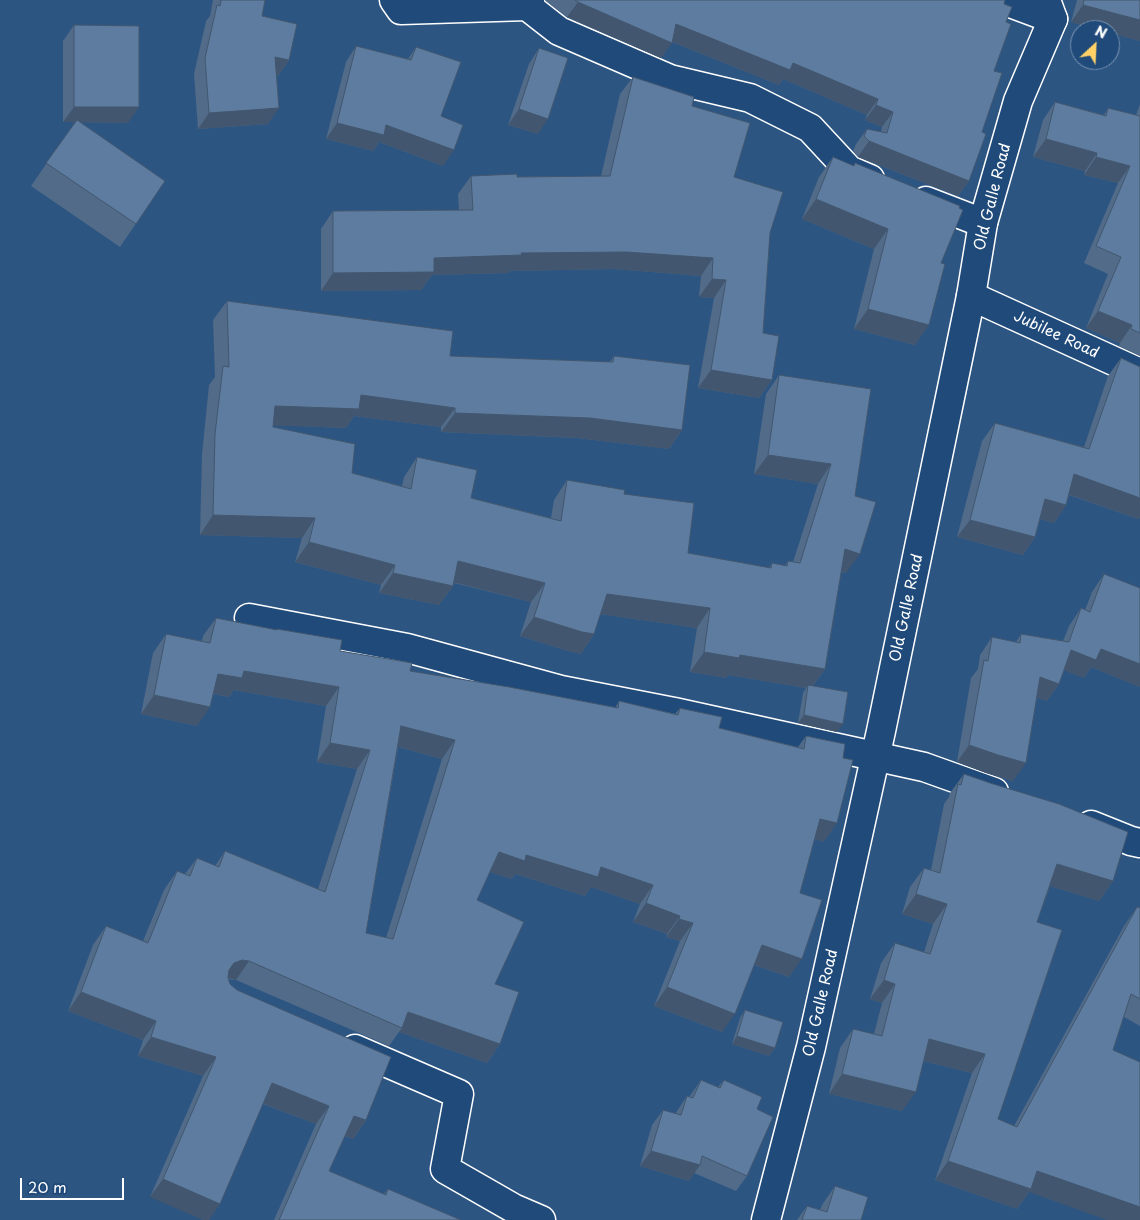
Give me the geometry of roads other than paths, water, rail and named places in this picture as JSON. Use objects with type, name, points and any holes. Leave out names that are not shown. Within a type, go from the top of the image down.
[{"type":"main road","points":[[394,0],[401,10],[528,3],[559,31],[670,79],[750,98],[810,128],[849,170],[983,223]]},
{"type":"main road","points":[[1002,0],[1050,9]]},
{"type":"main road","name":"Old Galle Road","points":[[766,1220],[811,1047],[875,758],[971,296],[983,223],[1018,101],[1050,9]]},
{"type":"main road","name":"Jubilee Road","points":[[971,296],[1140,373]]},
{"type":"main road","points":[[248,618],[407,648],[562,690],[692,716],[786,736],[875,758],[924,767],[981,788],[1016,798]]},
{"type":"main road","points":[[1069,816],[1140,843]]},
{"type":"main road","points":[[336,1040],[459,1094],[445,1169],[514,1208],[541,1220]]}]
